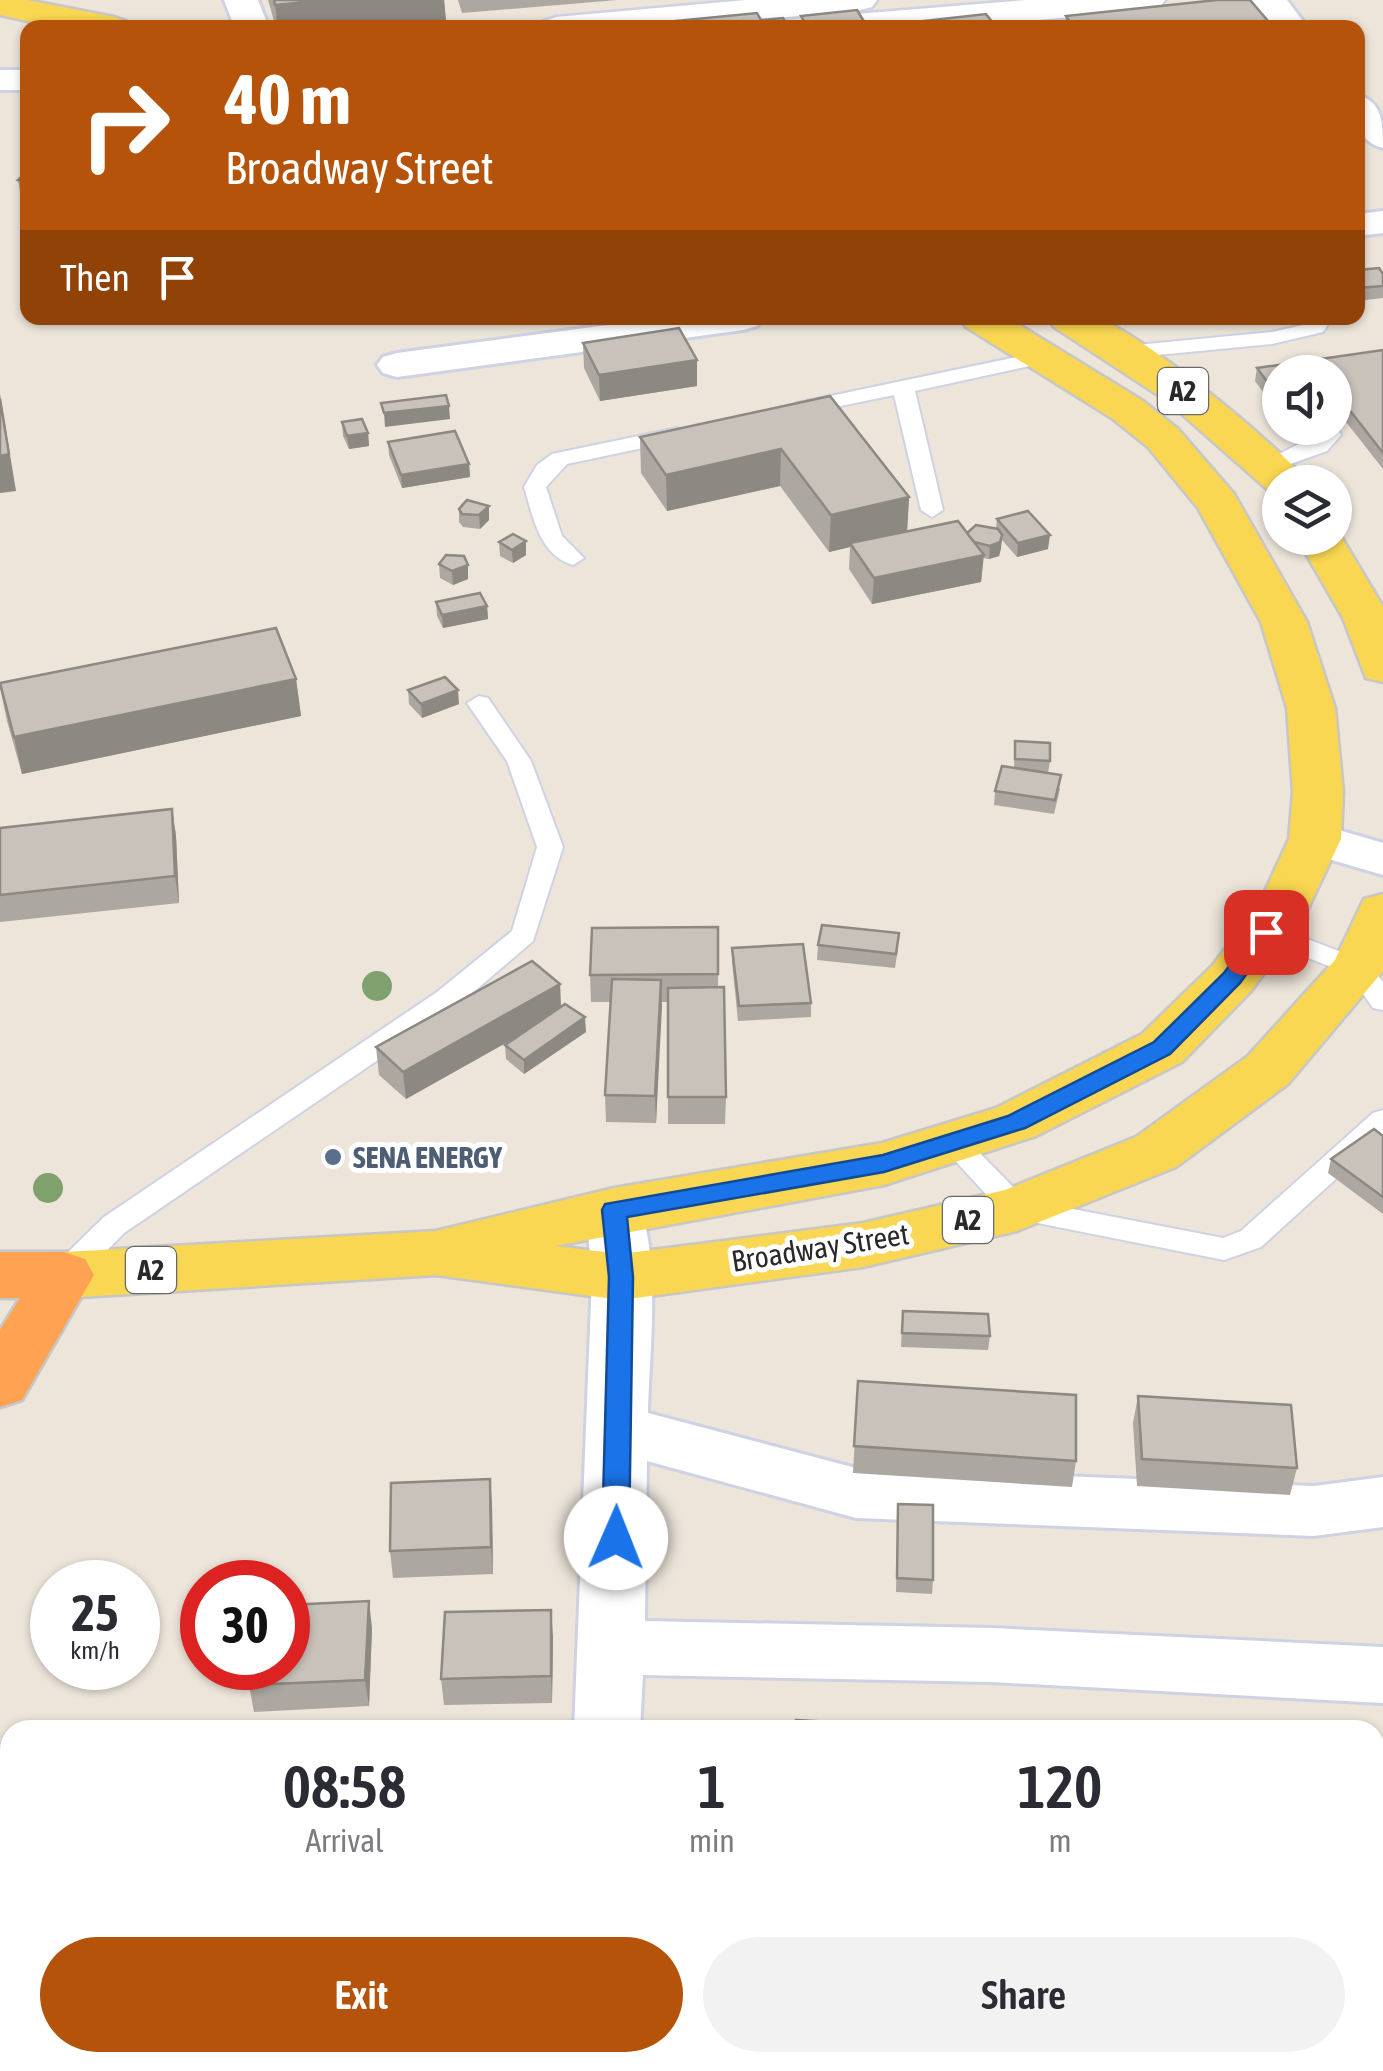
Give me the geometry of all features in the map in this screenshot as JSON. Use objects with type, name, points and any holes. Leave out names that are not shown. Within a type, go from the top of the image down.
[{"type":"highway","name":"A2","points":[[0,1275],[64,1276]]},
{"type":"highway","points":[[0,1383],[64,1276]]},
{"type":"main road","points":[[0,4],[76,20]]},
{"type":"main road","name":"Broadway Street","points":[[64,1276],[436,1253],[614,1210],[884,1164],[1016,1122],[1162,1048],[1232,978],[1284,907],[1315,839],[1318,792],[1311,708],[1284,622],[1218,503],[1163,438],[1128,410],[992,325]]},
{"type":"main road","name":"A2","points":[[1080,325],[1126,352],[1232,428],[1264,465]]},
{"type":"main road","points":[[1218,503],[1262,487]]},
{"type":"main road","points":[[1330,555],[1366,618],[1383,668]]},
{"type":"main road","name":"Broadway Street","points":[[436,1253],[621,1277],[863,1245],[1017,1209],[1156,1152],[1268,1070],[1370,984],[1383,911]]},
{"type":"street","points":[[643,20],[860,0]]},
{"type":"street","points":[[914,20],[1148,0]]},
{"type":"street","points":[[1269,0],[1285,20]]},
{"type":"street","points":[[397,365],[691,325]]},
{"type":"street","points":[[1315,839],[1383,858]]},
{"type":"street","points":[[608,1720],[614,1647],[621,1277],[614,1210]]},
{"type":"street","points":[[617,1429],[856,1493],[1314,1511],[1383,1502]]},
{"type":"street","points":[[614,1647],[992,1655],[1383,1675]]},
{"type":"lane","points":[[1126,352],[1272,338],[1318,325]]},
{"type":"lane","points":[[1272,338],[1282,355]]},
{"type":"lane","points":[[770,414],[1045,356]]},
{"type":"lane","points":[[903,386],[932,510]]},
{"type":"lane","points":[[574,558],[552,539],[535,487],[544,470],[560,459],[693,431]]},
{"type":"lane","points":[[1297,465],[1320,445]]},
{"type":"lane","points":[[64,1276],[114,1225],[447,999],[524,935],[550,848],[519,762],[479,703]]},
{"type":"lane","points":[[1266,932],[1370,984]]},
{"type":"lane","points":[[952,1142],[1017,1209],[1224,1249],[1251,1239],[1383,1120]]},
{"type":"building","points":[[274,0],[328,0],[275,5]]},
{"type":"building","points":[[1250,0],[1267,20],[1069,20],[1066,16]]},
{"type":"building","points":[[857,10],[863,20],[803,20],[801,16]]},
{"type":"building","points":[[757,13],[761,20],[685,20]]},
{"type":"building","points":[[986,14],[991,20],[933,20]]},
{"type":"building","points":[[1379,268],[1383,286],[1365,287],[1365,269]]},
{"type":"building","points":[[679,328],[697,360],[599,375],[583,343]]},
{"type":"building","points":[[1383,350],[1383,453],[1352,413],[1352,355],[1348,355]]},
{"type":"building","points":[[446,395],[449,406],[384,413],[381,403]]},
{"type":"building","points":[[830,396],[909,497],[831,515],[781,449],[666,475],[640,437]]},
{"type":"building","points":[[0,399],[9,454],[0,456]]},
{"type":"building","points":[[362,419],[368,433],[347,436],[342,422]]},
{"type":"building","points":[[455,431],[469,464],[401,475],[388,442]]},
{"type":"building","points":[[467,500],[489,506],[479,515],[462,514],[459,509]]},
{"type":"building","points":[[1028,511],[1050,535],[1018,543],[997,519]]},
{"type":"building","points":[[958,521],[984,555],[874,578],[850,543]]},
{"type":"building","points":[[976,525],[998,529],[1002,535],[1000,542],[990,546],[974,542],[967,533]]},
{"type":"building","points":[[513,534],[526,541],[512,550],[499,542]]},
{"type":"building","points":[[446,555],[464,556],[468,565],[452,571],[439,564]]},
{"type":"building","points":[[480,593],[487,606],[442,615],[436,602]]},
{"type":"building","points":[[276,628],[296,679],[14,737],[0,683]]},
{"type":"building","points":[[445,677],[458,690],[421,704],[408,690]]},
{"type":"building","points":[[1015,741],[1050,743],[1050,761],[1015,759]]},
{"type":"building","points":[[1002,766],[1061,775],[1055,800],[995,791]]},
{"type":"building","points":[[172,809],[175,876],[0,895],[0,828]]},
{"type":"building","points":[[822,925],[899,933],[896,954],[818,945]]},
{"type":"building","points":[[718,927],[718,974],[590,975],[592,928]]},
{"type":"building","points":[[803,944],[811,1003],[739,1006],[732,948]]},
{"type":"building","points":[[532,961],[560,984],[403,1072],[376,1047]]},
{"type":"building","points":[[612,979],[661,980],[655,1096],[605,1095]]},
{"type":"building","points":[[724,987],[726,1097],[668,1097],[668,988]]},
{"type":"building","points":[[565,1004],[585,1017],[524,1060],[505,1045]]},
{"type":"building","points":[[1374,1129],[1383,1136],[1383,1197],[1331,1159]]},
{"type":"building","points":[[903,1311],[988,1314],[990,1336],[902,1333]]},
{"type":"building","points":[[858,1381],[1076,1395],[1076,1461],[854,1446]]},
{"type":"building","points":[[1138,1396],[1291,1405],[1297,1468],[1142,1459]]},
{"type":"building","points":[[490,1479],[491,1547],[390,1551],[391,1483]]},
{"type":"building","points":[[898,1504],[933,1505],[933,1580],[897,1578]]},
{"type":"building","points":[[369,1601],[365,1680],[310,1682],[310,1604]]},
{"type":"building","points":[[551,1610],[551,1676],[441,1679],[445,1612]]},
{"type":"place","name":"SENA ENERGY","points":[[333,1157]]},
{"type":"route","points":[[616,1538],[621,1277],[614,1210],[884,1164],[1016,1122],[1162,1048],[1232,978],[1266,932]]}]
